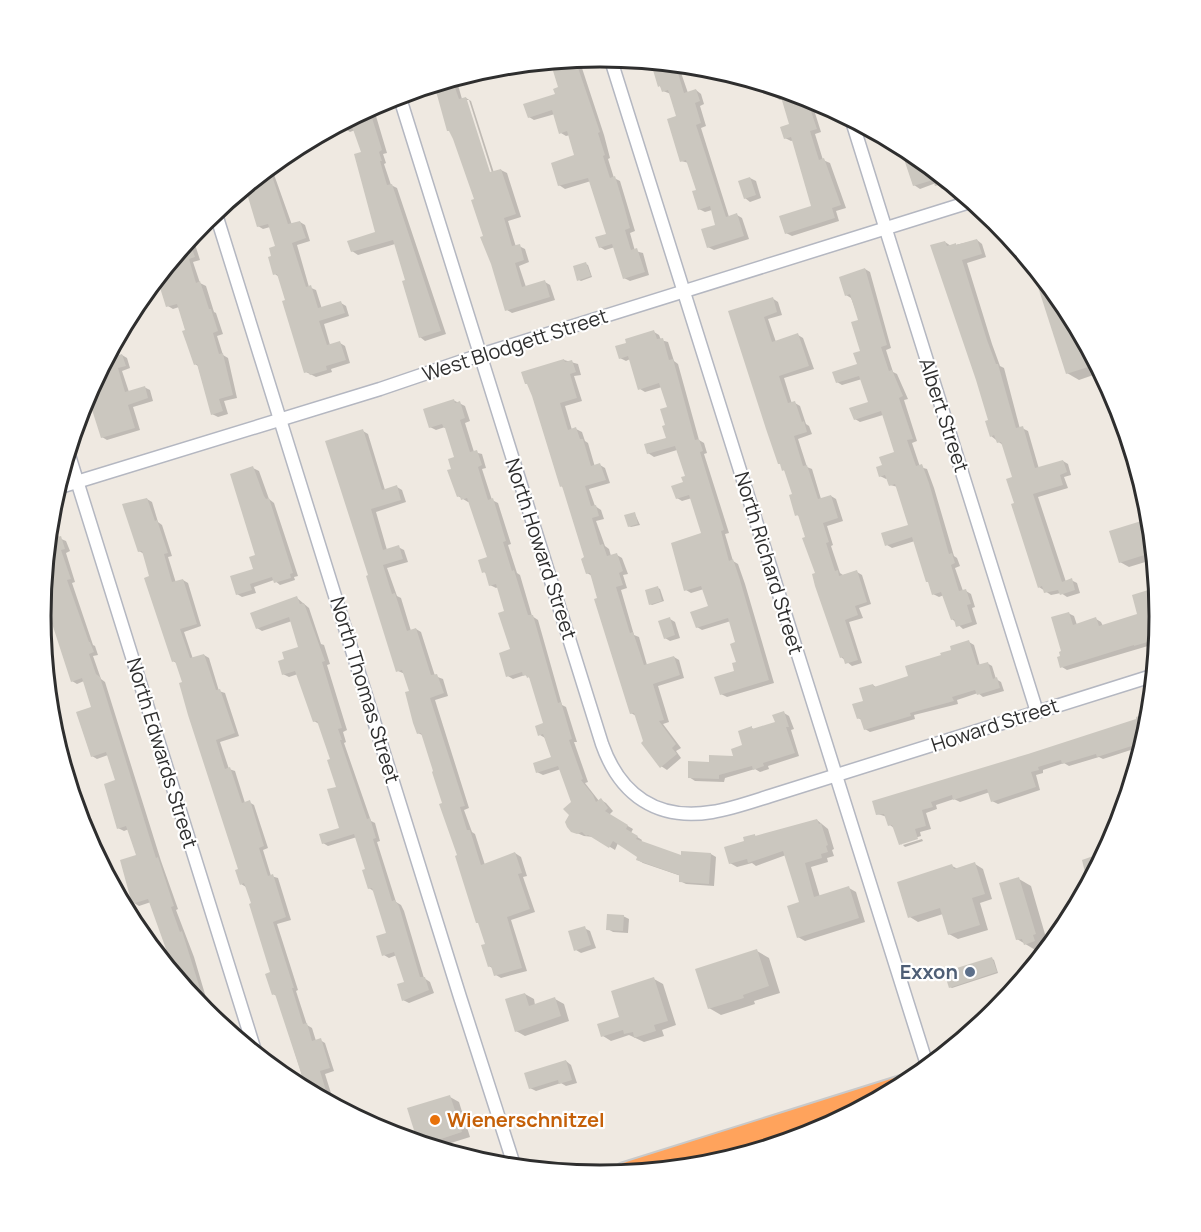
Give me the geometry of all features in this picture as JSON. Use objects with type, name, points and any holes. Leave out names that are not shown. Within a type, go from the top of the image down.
[{"type":"highway","points":[[664,1162],[860,1100]]},
{"type":"street","name":"North Richard Street","points":[[613,67],[925,1059]]},
{"type":"street","name":"North Howard Street","points":[[402,104],[602,744],[614,772],[638,798],[661,810],[699,814],[740,805],[836,776]]},
{"type":"street","name":"Albert Street","points":[[854,129],[1037,712]]},
{"type":"street","name":"West Blodgett Street","points":[[68,484],[380,389],[480,355],[964,204]]},
{"type":"street","name":"North Thomas Street","points":[[218,222],[512,1158]]},
{"type":"street","name":"North Edwards Street","points":[[72,466],[252,1040]]},
{"type":"street","name":"Howard Street","points":[[836,776],[1146,678]]},
{"type":"building","points":[[578,68],[600,132],[598,133],[605,155],[603,156],[610,178],[615,176],[624,206],[630,228],[625,230],[631,250],[637,248],[645,272],[623,279],[612,244],[599,248],[595,237],[606,234],[588,178],[558,186],[551,163],[574,155],[567,131],[559,134],[552,110],[528,118],[523,104],[555,94],[553,89],[558,87],[552,69]]},
{"type":"building","points":[[653,70],[678,72],[684,93],[696,89],[700,101],[695,103],[701,123],[696,125],[726,217],[737,213],[744,236],[707,248],[701,229],[715,225],[710,206],[698,210],[692,191],[696,190],[686,160],[680,162],[667,119],[676,116],[668,90],[662,92],[660,86],[658,87]]},
{"type":"building","points":[[454,86],[459,99],[466,97],[490,172],[501,169],[516,214],[504,218],[512,246],[520,244],[524,260],[515,263],[522,287],[545,280],[550,297],[505,311],[480,237],[483,236],[471,200],[474,199],[453,139],[447,131],[436,92]]},
{"type":"building","points":[[781,97],[810,108],[817,129],[810,131],[819,160],[824,158],[841,205],[832,208],[835,218],[785,234],[779,216],[811,206],[791,137],[784,139],[780,127],[789,124]]},
{"type":"building","points":[[372,116],[382,150],[379,152],[382,161],[380,161],[387,185],[392,184],[441,331],[419,338],[402,281],[405,280],[393,240],[351,252],[347,241],[375,232],[354,154],[361,152],[352,126]]},
{"type":"building","points":[[903,157],[941,185],[935,186],[933,180],[913,186]]},
{"type":"building","points":[[272,176],[288,224],[300,221],[306,238],[292,243],[306,287],[311,285],[318,308],[341,301],[345,313],[319,321],[327,345],[340,341],[346,360],[326,366],[327,370],[310,375],[308,372],[304,373],[282,301],[285,300],[277,274],[273,275],[268,257],[271,256],[269,248],[275,246],[268,224],[257,227],[247,195]]},
{"type":"building","points":[[750,177],[756,195],[744,199],[738,181]]},
{"type":"building","points":[[977,239],[982,254],[962,260],[987,340],[996,364],[998,364],[1016,428],[1023,426],[1035,468],[1063,460],[1067,472],[1060,475],[1063,485],[1033,494],[1062,582],[1072,578],[1075,590],[1060,595],[1058,590],[1044,593],[1042,586],[1038,588],[1011,504],[1014,503],[1006,479],[1012,477],[1001,442],[997,443],[994,435],[990,437],[985,421],[988,420],[976,380],[930,245],[945,241],[947,246],[956,243],[956,245]]},
{"type":"building","points":[[192,248],[195,257],[189,259],[196,283],[200,281],[209,309],[211,309],[218,331],[213,333],[219,354],[223,353],[233,395],[219,399],[223,411],[211,415],[197,364],[194,365],[182,331],[185,330],[177,304],[166,307],[160,288]]},
{"type":"building","points":[[586,262],[591,276],[577,281],[573,266]]},
{"type":"building","points":[[865,268],[887,345],[881,347],[889,371],[892,370],[903,396],[899,398],[913,439],[907,440],[916,466],[922,464],[929,483],[949,554],[952,553],[955,563],[951,565],[959,591],[966,589],[971,604],[967,605],[972,622],[956,627],[954,619],[951,620],[941,592],[932,595],[912,537],[885,546],[881,533],[908,525],[895,484],[889,486],[885,475],[879,477],[876,467],[882,465],[879,457],[894,452],[881,411],[854,420],[849,408],[868,402],[859,376],[836,383],[832,372],[857,364],[853,353],[860,351],[851,322],[858,320],[850,294],[845,296],[839,277]]},
{"type":"building","points":[[1038,287],[1057,311],[1090,367],[1066,374]]},
{"type":"building","points":[[773,297],[777,312],[764,317],[772,342],[798,333],[809,366],[779,376],[788,403],[795,401],[807,432],[794,436],[803,466],[807,465],[818,499],[831,495],[838,518],[823,523],[829,542],[826,543],[835,571],[838,570],[839,576],[857,570],[867,602],[855,606],[858,615],[845,620],[858,660],[845,664],[843,657],[840,658],[815,586],[812,574],[815,573],[802,538],[805,537],[798,515],[795,516],[789,495],[792,494],[784,470],[782,471],[778,464],[728,311]]},
{"type":"building","points":[[654,330],[657,339],[663,338],[669,360],[673,359],[695,440],[699,439],[703,451],[700,452],[724,530],[721,531],[729,561],[733,559],[769,680],[720,695],[714,677],[734,671],[732,663],[736,662],[730,644],[735,642],[728,618],[696,628],[690,612],[708,606],[701,586],[684,591],[671,543],[701,533],[689,495],[676,499],[671,486],[683,482],[681,477],[685,476],[675,446],[647,454],[644,444],[666,438],[660,409],[667,407],[659,383],[638,390],[628,356],[619,359],[615,346],[626,343],[625,339]]},
{"type":"building","points":[[122,354],[126,366],[118,368],[125,392],[145,386],[148,398],[128,405],[135,428],[101,438],[92,409],[117,355]]},
{"type":"building","points":[[564,359],[565,362],[572,360],[576,372],[570,374],[577,398],[560,403],[568,430],[576,427],[580,439],[583,439],[591,466],[600,463],[606,480],[585,486],[591,506],[596,505],[599,516],[592,518],[600,545],[603,544],[607,556],[617,553],[623,571],[619,573],[623,585],[616,587],[630,633],[633,632],[644,665],[674,656],[680,675],[653,684],[664,720],[659,721],[676,744],[672,748],[677,754],[660,768],[641,743],[643,741],[634,713],[630,714],[594,599],[597,598],[590,573],[586,574],[581,559],[584,557],[562,486],[560,487],[532,396],[521,372]]},
{"type":"building","points":[[454,399],[455,403],[460,401],[465,418],[460,420],[470,452],[477,450],[482,465],[478,467],[488,500],[493,498],[512,571],[514,570],[528,615],[533,615],[558,703],[561,702],[572,739],[569,740],[583,779],[581,780],[596,802],[601,798],[608,808],[605,811],[628,825],[626,829],[638,836],[636,839],[681,855],[681,851],[711,853],[709,884],[679,882],[679,875],[636,860],[637,857],[613,841],[609,848],[582,832],[577,834],[571,832],[565,822],[569,815],[563,809],[571,802],[558,766],[536,773],[533,763],[551,757],[543,734],[538,736],[535,726],[543,723],[529,677],[523,676],[522,672],[506,677],[499,653],[510,649],[498,613],[504,611],[496,584],[489,586],[485,572],[482,573],[478,560],[487,557],[467,498],[461,500],[460,496],[457,497],[447,470],[451,469],[448,459],[454,457],[445,428],[442,424],[429,428],[423,409]]},
{"type":"building","points":[[363,429],[382,490],[397,485],[401,500],[371,509],[383,550],[399,545],[403,559],[383,565],[407,631],[416,628],[431,675],[437,674],[444,693],[430,698],[465,806],[460,807],[467,830],[470,830],[481,865],[515,852],[522,873],[518,874],[530,909],[507,917],[522,968],[494,976],[491,966],[488,967],[481,945],[485,944],[478,923],[476,923],[455,856],[457,855],[439,804],[442,803],[421,733],[417,734],[413,723],[405,692],[409,691],[402,670],[396,672],[325,441]]},
{"type":"building","points":[[253,466],[264,496],[266,499],[269,498],[293,573],[290,574],[291,578],[274,583],[272,577],[250,584],[252,590],[236,595],[230,576],[253,569],[249,557],[255,555],[230,474]]},
{"type":"building","points":[[147,498],[168,553],[164,554],[172,582],[183,579],[197,624],[180,629],[190,658],[204,654],[216,690],[220,689],[235,733],[216,740],[225,769],[230,767],[242,803],[250,800],[264,846],[259,848],[268,876],[273,874],[286,917],[273,922],[294,988],[292,988],[303,1024],[307,1023],[312,1041],[321,1038],[330,1068],[320,1071],[326,1092],[303,1078],[275,994],[272,995],[265,974],[270,972],[249,904],[251,903],[244,883],[240,885],[235,870],[238,869],[188,715],[179,683],[182,682],[175,661],[172,662],[144,578],[149,576],[142,551],[138,552],[122,504]]},
{"type":"building","points":[[635,512],[638,524],[628,527],[624,515]]},
{"type":"building","points":[[1141,521],[1146,554],[1119,563],[1109,531]]},
{"type":"building","points":[[61,536],[65,549],[61,550],[71,579],[67,580],[94,652],[89,654],[96,674],[100,677],[156,858],[158,857],[174,906],[171,907],[180,932],[182,931],[202,994],[168,955],[148,899],[133,904],[131,901],[120,860],[136,855],[126,826],[117,829],[104,784],[115,780],[106,752],[91,757],[76,712],[91,707],[82,678],[71,682],[51,621],[52,580],[57,537]]},
{"type":"building","points":[[658,586],[662,601],[649,605],[645,590]]},
{"type":"building","points":[[1149,590],[1149,642],[1060,668],[1057,657],[1060,656],[1061,651],[1051,617],[1069,612],[1073,625],[1096,617],[1099,626],[1137,614],[1132,595]]},
{"type":"building","points":[[297,596],[300,604],[304,603],[325,661],[322,662],[342,728],[338,729],[342,740],[340,740],[367,819],[370,818],[376,838],[373,839],[392,901],[395,900],[399,906],[420,977],[425,977],[429,990],[402,1001],[397,984],[404,982],[394,952],[382,956],[376,936],[386,933],[372,888],[368,889],[362,870],[365,869],[354,834],[322,844],[319,834],[339,828],[327,789],[336,787],[327,760],[330,759],[317,721],[313,722],[295,671],[282,675],[278,661],[284,659],[282,652],[298,647],[289,617],[256,629],[250,613]]},
{"type":"building","points":[[670,617],[675,635],[664,639],[658,621]]},
{"type":"building","points":[[969,640],[977,665],[988,662],[993,679],[997,677],[1000,688],[977,695],[975,690],[952,697],[954,701],[910,713],[911,716],[864,730],[852,704],[863,701],[859,688],[873,684],[874,687],[908,676],[905,666],[941,655],[940,653],[951,650],[950,646]]},
{"type":"building","points":[[784,711],[789,727],[786,727],[795,753],[763,763],[764,766],[753,770],[752,766],[719,775],[719,779],[688,778],[688,761],[709,762],[709,755],[733,756],[731,749],[742,745],[738,731],[775,722],[772,715]]},
{"type":"building","points":[[1140,715],[1134,745],[1097,757],[1096,754],[1062,764],[1061,760],[1038,767],[1039,770],[1031,772],[1036,787],[991,802],[987,789],[953,800],[952,795],[931,802],[933,807],[922,810],[926,826],[915,829],[918,839],[899,845],[892,825],[888,826],[884,814],[876,815],[872,801],[1028,754],[1136,719]]},
{"type":"building","points":[[817,819],[819,824],[821,823],[828,852],[821,854],[822,858],[805,863],[814,897],[849,886],[859,918],[797,938],[787,906],[799,902],[783,851],[748,863],[747,859],[729,864],[724,847],[744,841],[743,837],[755,834],[755,836]]},
{"type":"building","points":[[1095,856],[1085,874],[1082,860]]},
{"type":"building","points":[[975,862],[985,894],[972,898],[980,925],[948,935],[940,908],[908,918],[897,882],[952,864],[954,869]]},
{"type":"building","points":[[1019,877],[1036,934],[1033,935],[1035,941],[1024,945],[1022,939],[1016,940],[999,883]]},
{"type":"building","points":[[607,914],[624,915],[623,931],[606,930]]},
{"type":"building","points":[[585,926],[591,945],[574,951],[568,931]]},
{"type":"building","points":[[757,949],[769,986],[743,995],[744,998],[708,1009],[695,969]]},
{"type":"building","name":"Exxon","points":[[992,957],[997,972],[949,988],[944,972]]},
{"type":"building","points":[[654,977],[668,1021],[654,1025],[656,1031],[634,1038],[633,1032],[624,1034],[623,1030],[601,1037],[597,1024],[619,1017],[611,991]]},
{"type":"building","points":[[525,993],[529,1006],[555,997],[561,1016],[515,1032],[505,999]]},
{"type":"building","points":[[566,1060],[572,1080],[559,1084],[558,1080],[529,1089],[524,1073]]},
{"type":"building","name":"Wienerschnitzel","points":[[450,1095],[462,1132],[437,1140],[415,1133],[407,1108]]},
{"type":"place","name":"Exxon","points":[[970,972]]},
{"type":"place","name":"Wienerschnitzel","points":[[435,1120]]}]
